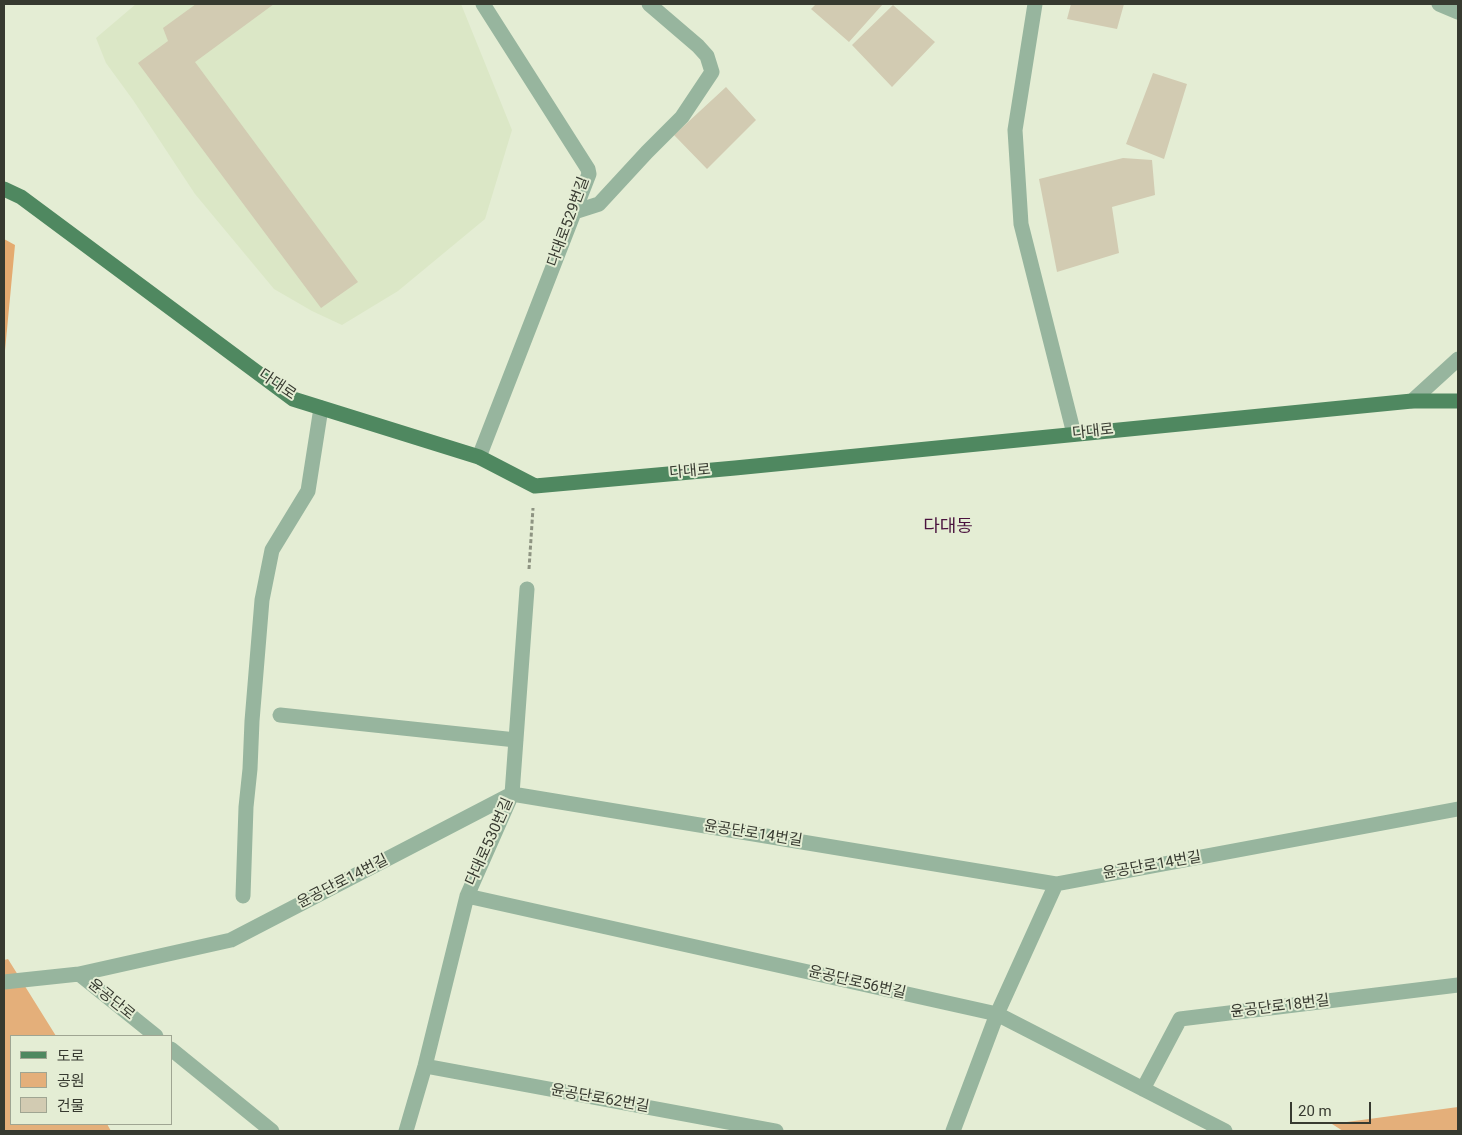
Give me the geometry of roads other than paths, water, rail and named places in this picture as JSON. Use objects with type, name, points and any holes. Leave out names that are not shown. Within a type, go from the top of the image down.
[{"type":"main road","name":"다대로","points":[[4,189],[21,197],[293,399],[479,458],[535,486],[1412,401],[1458,401]]},
{"type":"street","name":"다대로529번길","points":[[479,458],[589,174],[588,169],[483,4]]},
{"type":"street","points":[[574,212],[599,204],[682,117],[712,72],[707,56],[698,46],[649,4]]},
{"type":"street","points":[[1035,4],[1015,130],[1022,224],[1074,434]]},
{"type":"street","points":[[1439,4],[1458,12]]},
{"type":"street","points":[[1412,401],[1458,359]]},
{"type":"street","points":[[243,896],[246,807],[262,600],[272,550],[308,491],[321,408]]},
{"type":"street","name":"다대로530번길","points":[[406,1131],[425,1066],[467,896],[512,794],[527,589]]},
{"type":"street","points":[[280,715],[516,740]]},
{"type":"street","name":"윤공단로14번길","points":[[79,974],[231,940],[512,794],[1056,884],[1458,809]]},
{"type":"street","points":[[953,1131],[997,1014],[1056,884]]},
{"type":"street","name":"윤공단로56번길","points":[[467,896],[997,1014],[1224,1131]]},
{"type":"street","name":"윤공단로","points":[[4,982],[79,974],[155,1035]]},
{"type":"street","name":"윤공단로18번길","points":[[1142,1089],[1180,1019],[1458,985]]},
{"type":"street","points":[[172,1050],[272,1131]]},
{"type":"street","name":"윤공단로62번길","points":[[425,1066],[776,1131]]},
{"type":"district","name":"다대동","points":[[948,527]]}]
